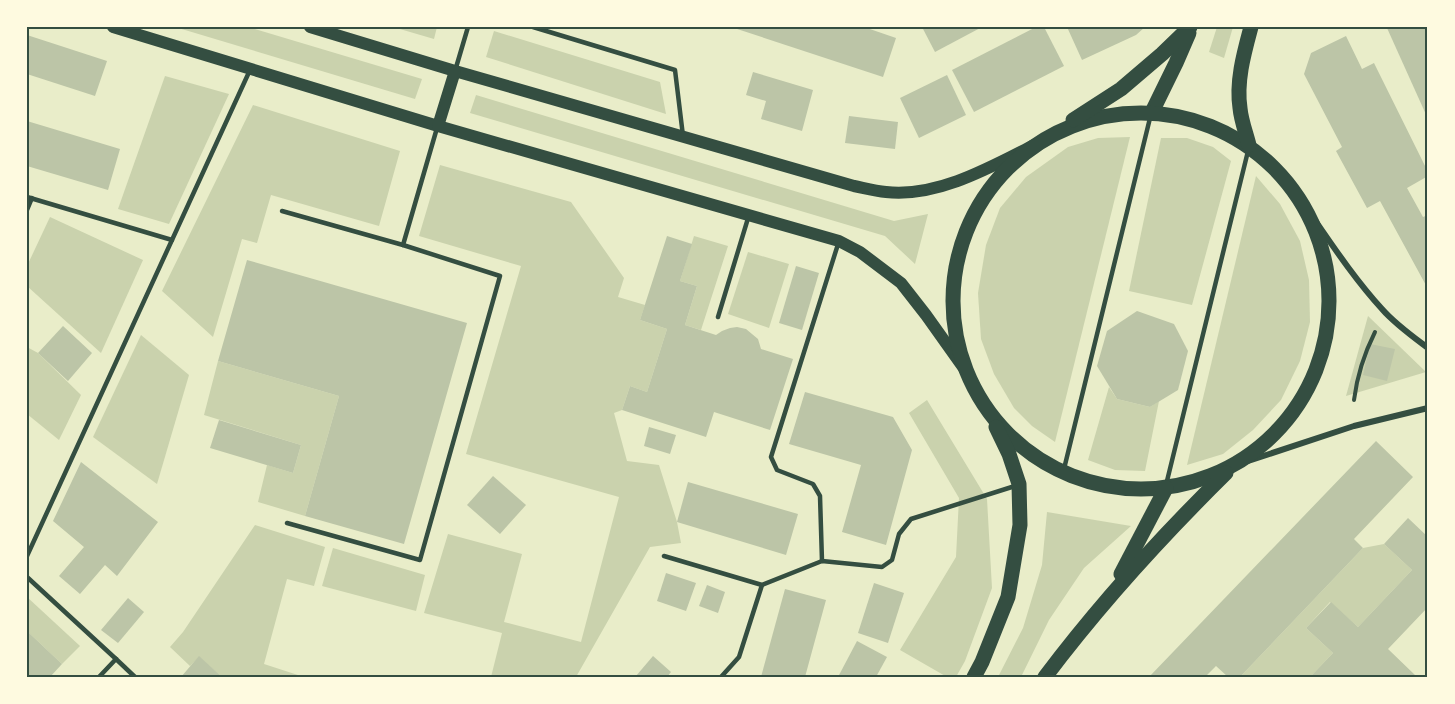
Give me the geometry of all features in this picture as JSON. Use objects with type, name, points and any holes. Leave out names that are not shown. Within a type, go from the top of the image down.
[{"type":"main road","points":[[113,27],[438,126],[839,241],[860,252],[901,283],[968,374],[1009,454],[1019,484],[1020,525],[1008,597],[974,677]]},
{"type":"main road","points":[[310,27],[854,186],[886,192],[910,192],[941,186],[980,172],[1073,124],[1112,114],[1152,112],[1197,120],[1219,128],[1249,145],[1278,170],[1301,200],[1320,239],[1329,282],[1328,326],[1323,347],[1317,368],[1297,407],[1269,440],[1233,465],[1201,480],[1166,488],[1131,489],[1096,484],[1063,473],[1034,456],[1008,434],[986,409]]},
{"type":"main road","points":[[1152,112],[1176,63],[1190,27]]},
{"type":"main road","points":[[968,374],[955,332],[953,289],[961,246],[978,206],[1004,171],[1038,143],[1121,88],[1190,27]]},
{"type":"main road","points":[[1249,145],[1239,107],[1239,84],[1251,27]]},
{"type":"main road","points":[[438,126],[455,70]]},
{"type":"main road","points":[[1046,677],[1110,595],[1233,465]]},
{"type":"main road","points":[[1110,595],[1166,488]]},
{"type":"street","points":[[1301,200],[1360,284],[1408,334],[1428,348]]},
{"type":"street","points":[[1233,465],[1354,426],[1428,408]]},
{"type":"lane","points":[[455,70],[468,27]]},
{"type":"lane","points":[[533,27],[675,70],[683,136]]},
{"type":"lane","points":[[27,556],[251,69]]},
{"type":"lane","points":[[1063,473],[1152,112]]},
{"type":"lane","points":[[403,245],[438,126]]},
{"type":"lane","points":[[1166,488],[1249,145]]},
{"type":"lane","points":[[27,210],[29,198],[172,240]]},
{"type":"lane","points":[[282,211],[403,245],[500,276],[420,560],[287,523]]},
{"type":"lane","points":[[717,317],[749,215]]},
{"type":"lane","points":[[822,561],[820,496],[813,484],[777,470],[771,458],[839,241]]},
{"type":"lane","points":[[664,556],[762,585],[822,561],[882,567],[892,560],[899,534],[911,519],[1019,484]]},
{"type":"lane","points":[[27,577],[135,677]]},
{"type":"lane","points":[[721,677],[739,657],[762,585]]},
{"type":"lane","points":[[99,677],[116,659]]},
{"type":"path","points":[[1354,400],[1365,352],[1375,332]]},
{"type":"green space","points":[[175,27],[248,27],[422,79],[415,99]]},
{"type":"green space","points":[[393,27],[437,27],[434,39]]},
{"type":"green space","points":[[1217,27],[1233,27],[1224,58],[1209,52]]},
{"type":"green space","points":[[494,31],[660,82],[666,114],[486,57]]},
{"type":"green space","points":[[165,76],[229,94],[169,224],[118,209]]},
{"type":"green space","points":[[476,95],[894,221],[928,214],[915,264],[885,236],[470,113]]},
{"type":"green space","points":[[253,105],[400,151],[379,226],[271,195],[257,243],[242,239],[213,337],[162,291]]},
{"type":"green space","points":[[1130,137],[1055,442],[1032,426],[1014,408],[994,374],[981,339],[978,293],[986,245],[1000,208],[1026,177],[1068,147],[1098,138]]},
{"type":"green space","points":[[1161,138],[1187,138],[1213,147],[1231,161],[1192,305],[1129,291]]},
{"type":"green space","points":[[440,165],[571,202],[624,278],[618,297],[645,305],[640,320],[667,329],[647,392],[630,386],[622,410],[614,413],[627,461],[659,465],[677,522],[681,543],[650,547],[576,677],[491,677],[502,633],[424,613],[448,534],[522,554],[504,622],[581,642],[619,497],[466,454],[521,266],[419,236]]},
{"type":"green space","points":[[1256,176],[1280,204],[1300,241],[1309,280],[1310,322],[1300,361],[1281,400],[1253,430],[1223,454],[1187,465]]},
{"type":"green space","points":[[50,217],[143,260],[101,353],[27,286],[27,266]]},
{"type":"green space","points":[[694,236],[728,246],[701,330],[685,325],[697,286],[680,281]]},
{"type":"green space","points":[[748,252],[789,264],[769,328],[728,314]]},
{"type":"green space","points":[[1368,316],[1426,372],[1346,396]]},
{"type":"green space","points":[[141,335],[189,375],[157,484],[93,437]]},
{"type":"green space","points":[[27,347],[38,353],[81,395],[59,440],[27,414]]},
{"type":"green space","points":[[218,361],[339,396],[305,516],[258,502],[267,465],[293,473],[301,445],[204,415]]},
{"type":"green space","points":[[1109,387],[1117,399],[1150,407],[1159,401],[1145,471],[1115,470],[1088,460]]},
{"type":"green space","points":[[927,400],[987,499],[992,588],[965,661],[956,677],[947,677],[900,650],[956,557],[959,498],[909,413]]},
{"type":"green space","points":[[1047,512],[1131,526],[1084,568],[1049,620],[1021,677],[998,677],[1023,628],[1042,565]]},
{"type":"green space","points":[[255,525],[325,547],[314,586],[287,579],[264,664],[304,677],[222,677],[199,657],[190,666],[170,647],[183,632]]},
{"type":"green space","points":[[1384,544],[1412,570],[1358,627],[1330,602],[1306,628],[1333,653],[1310,677],[1240,677],[1363,548]]},
{"type":"green space","points":[[333,548],[425,575],[416,611],[322,586]]},
{"type":"green space","points":[[27,597],[80,646],[62,664],[27,631]]},
{"type":"building","points":[[731,27],[864,27],[896,38],[883,77]]},
{"type":"building","points":[[922,27],[982,27],[935,52]]},
{"type":"building","points":[[1036,27],[1044,27],[1064,66],[974,112],[952,70]]},
{"type":"building","points":[[1067,27],[1145,27],[1136,35],[1082,60]]},
{"type":"building","points":[[1428,27],[1428,119],[1387,28]]},
{"type":"building","points":[[27,35],[107,61],[95,96],[27,74]]},
{"type":"building","points":[[1346,36],[1362,69],[1374,63],[1428,172],[1428,176],[1407,188],[1423,217],[1428,215],[1428,289],[1380,201],[1367,208],[1336,151],[1342,147],[1304,74],[1311,53]]},
{"type":"building","points":[[753,72],[813,90],[802,131],[761,119],[766,101],[746,95]]},
{"type":"building","points":[[947,75],[966,115],[919,138],[900,98]]},
{"type":"building","points":[[849,116],[898,122],[895,149],[845,143]]},
{"type":"building","points":[[27,121],[120,149],[108,190],[27,166]]},
{"type":"building","points":[[667,236],[692,244],[680,281],[697,286],[685,325],[716,335],[730,328],[746,329],[758,339],[761,349],[793,359],[770,430],[714,412],[706,437],[622,410],[630,386],[647,392],[667,329],[640,320]]},
{"type":"building","points":[[247,260],[467,323],[404,544],[305,516],[339,396],[218,361]]},
{"type":"building","points":[[796,266],[819,273],[802,330],[779,323]]},
{"type":"building","points":[[1137,311],[1174,324],[1188,351],[1178,390],[1150,407],[1117,399],[1097,366],[1107,331]]},
{"type":"building","points":[[63,326],[92,353],[68,381],[38,353]]},
{"type":"building","points":[[1370,344],[1395,349],[1387,381],[1363,375]]},
{"type":"building","points":[[805,392],[893,417],[912,450],[886,545],[842,532],[861,465],[789,444]]},
{"type":"building","points":[[219,420],[301,445],[293,473],[210,448]]},
{"type":"building","points":[[649,427],[676,435],[670,454],[644,446]]},
{"type":"building","points":[[1376,441],[1413,477],[1354,539],[1363,548],[1240,677],[1228,677],[1216,666],[1205,677],[1149,677]]},
{"type":"building","points":[[81,462],[158,522],[117,576],[105,565],[80,594],[59,576],[84,547],[53,521]]},
{"type":"building","points":[[493,476],[526,505],[500,534],[467,505]]},
{"type":"building","points":[[688,482],[798,514],[786,555],[677,522]]},
{"type":"building","points":[[1408,518],[1428,537],[1428,607],[1388,649],[1415,675],[1413,677],[1310,677],[1333,653],[1306,628],[1331,602],[1358,627],[1412,570],[1384,544]]},
{"type":"building","points":[[666,573],[696,583],[686,611],[657,601]]},
{"type":"building","points":[[874,583],[904,593],[888,643],[858,633]]},
{"type":"building","points":[[707,585],[725,592],[718,613],[699,606]]},
{"type":"building","points":[[785,589],[826,600],[805,677],[761,677]]},
{"type":"building","points":[[128,598],[144,612],[118,643],[101,630]]},
{"type":"building","points":[[27,631],[62,664],[50,677],[27,677]]},
{"type":"building","points":[[857,641],[887,657],[876,677],[838,677]]},
{"type":"building","points":[[199,656],[222,677],[181,677]]},
{"type":"building","points":[[653,656],[671,672],[667,677],[637,677],[636,676]]}]
